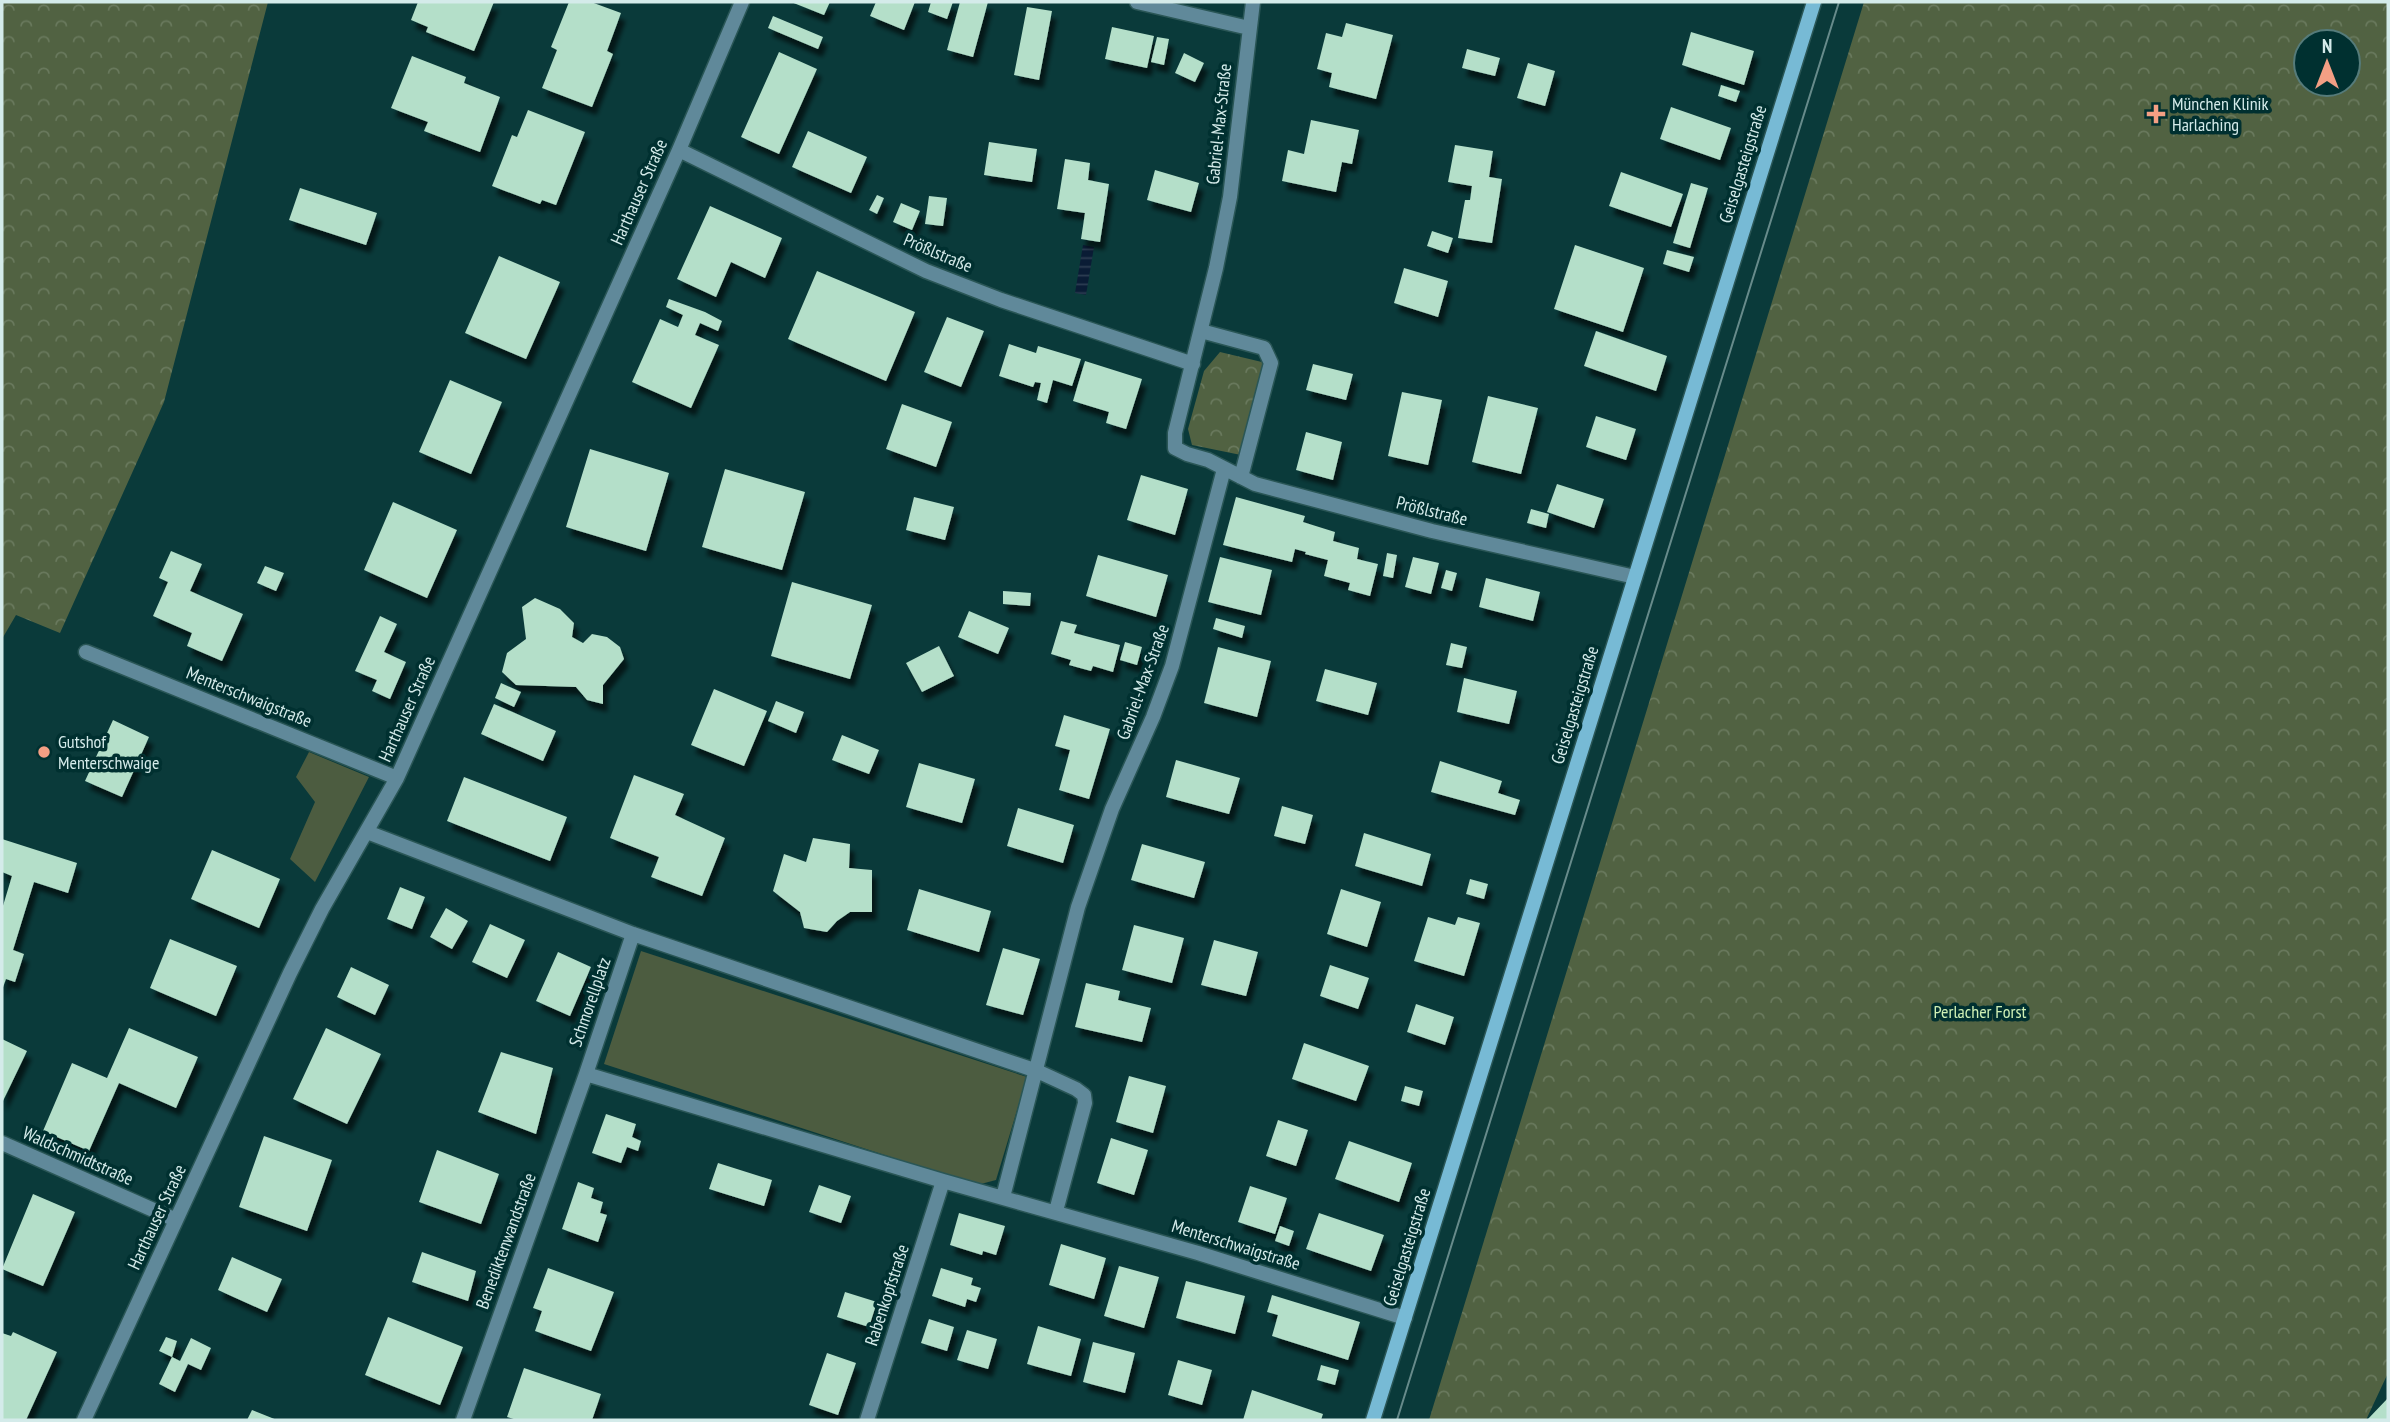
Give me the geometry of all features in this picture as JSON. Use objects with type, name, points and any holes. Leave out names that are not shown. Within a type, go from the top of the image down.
[{"type":"main road","name":"Geiselgasteigstraße","points":[[1373,1420],[1814,2]]},
{"type":"street","name":"Harthauser Straße","points":[[84,1420],[290,973],[322,909],[397,778],[679,150],[742,2]]},
{"type":"street","points":[[1137,2],[1249,28]]},
{"type":"street","name":"Gabriel-Max-Straße","points":[[1037,1071],[1078,907],[1112,809],[1153,717],[1172,666],[1224,469],[1175,448],[1175,433],[1201,331],[1230,197],[1253,2]]},
{"type":"street","name":"Prößlstraße","points":[[679,150],[926,271],[1001,300],[1193,364]]},
{"type":"street","points":[[1201,331],[1264,348],[1271,363],[1241,477]]},
{"type":"street","name":"Prößlstraße","points":[[1224,469],[1255,484],[1432,531],[1635,577]]},
{"type":"street","name":"Menterschwaigstraße","points":[[86,652],[397,778]]},
{"type":"street","points":[[367,832],[633,934],[1037,1071],[1076,1089],[1084,1095],[1085,1103],[1056,1211]]},
{"type":"street","name":"Schmorellplatz","points":[[633,934],[586,1074],[943,1181],[1056,1211]]},
{"type":"street","points":[[1003,1197],[1037,1071]]},
{"type":"street","name":"Benediktenwandstraße","points":[[463,1420],[586,1074]]},
{"type":"street","name":"Waldschmidtstraße","points":[[2,1143],[176,1220]]},
{"type":"street","name":"Rabenkopfstraße","points":[[867,1420],[943,1181]]},
{"type":"street","name":"Menterschwaigstraße","points":[[1056,1211],[1405,1318]]},
{"type":"green space","points":[[2,2],[268,2],[164,402],[60,633],[16,615],[2,639]]},
{"type":"green space","name":"Perlacher Forst","points":[[1864,2],[2388,2],[2388,1373],[2366,1420],[1429,1420]]},
{"type":"green space","points":[[1220,352],[1266,363],[1241,455],[1192,445],[1188,429],[1204,371]]},
{"type":"green space","points":[[309,752],[369,777],[315,882],[290,859],[315,802],[296,777]]},
{"type":"green space","points":[[641,951],[1027,1077],[996,1180],[977,1185],[604,1064]]},
{"type":"water","points":[[1083,245],[1094,247],[1086,295],[1075,293]]},
{"type":"building","points":[[418,2],[494,2],[474,51],[426,32],[428,27],[411,20]]},
{"type":"building","points":[[569,2],[591,2],[621,13],[607,51],[613,54],[592,107],[542,88],[557,50],[551,47]]},
{"type":"building","points":[[791,2],[830,2],[824,15]]},
{"type":"building","points":[[876,2],[915,2],[904,30],[870,16]]},
{"type":"building","points":[[931,2],[953,2],[947,19],[928,12]]},
{"type":"building","points":[[960,2],[988,2],[973,57],[947,50]]},
{"type":"building","points":[[1027,7],[1052,11],[1039,80],[1014,75]]},
{"type":"building","points":[[773,16],[823,37],[818,49],[768,28]]},
{"type":"building","points":[[1346,23],[1393,35],[1376,99],[1329,87],[1332,73],[1317,69],[1326,33],[1342,37]]},
{"type":"building","points":[[1112,27],[1154,36],[1147,68],[1105,59]]},
{"type":"building","points":[[1691,32],[1754,51],[1744,85],[1682,65]]},
{"type":"building","points":[[1157,37],[1169,39],[1164,65],[1151,62]]},
{"type":"building","points":[[1467,49],[1500,58],[1495,76],[1462,68]]},
{"type":"building","points":[[779,52],[817,69],[779,154],[741,137]]},
{"type":"building","points":[[1184,53],[1204,63],[1195,82],[1175,73]]},
{"type":"building","points":[[412,56],[466,77],[464,83],[500,97],[480,152],[424,131],[428,122],[391,108]]},
{"type":"building","points":[[1528,63],[1555,71],[1545,106],[1517,98]]},
{"type":"building","points":[[1721,85],[1740,91],[1736,102],[1718,96]]},
{"type":"building","points":[[1671,107],[1731,128],[1720,160],[1660,139]]},
{"type":"building","points":[[528,110],[585,132],[556,205],[542,200],[540,204],[492,186],[512,135],[517,137]]},
{"type":"building","points":[[1311,120],[1359,130],[1352,164],[1342,162],[1336,192],[1282,181],[1288,150],[1304,154]]},
{"type":"building","points":[[808,131],[867,157],[851,193],[792,167]]},
{"type":"building","points":[[989,142],[1037,149],[1032,182],[984,175]]},
{"type":"building","points":[[1455,145],[1493,151],[1489,177],[1502,179],[1492,243],[1458,238],[1465,200],[1470,200],[1472,186],[1448,182]]},
{"type":"building","points":[[1065,159],[1090,163],[1088,180],[1109,184],[1100,242],[1081,239],[1085,213],[1057,209]]},
{"type":"building","points":[[1155,170],[1199,183],[1191,212],[1147,200]]},
{"type":"building","points":[[1621,172],[1683,194],[1671,227],[1609,206]]},
{"type":"building","points":[[1691,183],[1708,188],[1690,248],[1673,243]]},
{"type":"building","points":[[300,188],[377,213],[366,245],[289,220]]},
{"type":"building","points":[[877,195],[884,198],[877,214],[869,210]]},
{"type":"building","points":[[929,196],[947,198],[943,226],[925,224]]},
{"type":"building","points":[[901,203],[920,211],[912,230],[893,222]]},
{"type":"building","points":[[710,206],[782,238],[765,278],[731,262],[716,297],[677,279]]},
{"type":"building","points":[[1432,231],[1453,238],[1448,253],[1427,246]]},
{"type":"building","points":[[1575,245],[1644,268],[1623,332],[1554,309]]},
{"type":"building","points":[[1667,250],[1694,257],[1689,272],[1663,264]]},
{"type":"building","points":[[499,256],[560,282],[526,359],[465,333]]},
{"type":"building","points":[[1404,268],[1448,281],[1438,317],[1394,303]]},
{"type":"building","points":[[817,271],[915,312],[886,381],[788,339]]},
{"type":"building","points":[[669,299],[722,321],[718,331],[700,323],[695,335],[719,345],[691,408],[632,382],[660,319],[678,327],[683,315],[666,307]]},
{"type":"building","points":[[947,317],[984,331],[961,387],[924,372]]},
{"type":"building","points":[[1596,331],[1667,356],[1656,391],[1584,366]]},
{"type":"building","points":[[1009,344],[1036,353],[1038,346],[1081,359],[1072,386],[1053,380],[1047,403],[1037,400],[1041,383],[1035,382],[1033,387],[999,376]]},
{"type":"building","points":[[1085,361],[1142,379],[1126,429],[1106,423],[1109,412],[1073,401]]},
{"type":"building","points":[[1313,364],[1353,374],[1346,400],[1306,390]]},
{"type":"building","points":[[450,380],[502,402],[471,474],[419,452]]},
{"type":"building","points":[[1402,392],[1442,400],[1428,465],[1388,456]]},
{"type":"building","points":[[1488,396],[1538,408],[1521,474],[1472,462]]},
{"type":"building","points":[[902,404],[952,422],[936,467],[886,449]]},
{"type":"building","points":[[1596,416],[1636,429],[1626,460],[1586,447]]},
{"type":"building","points":[[1306,432],[1342,442],[1333,480],[1296,470]]},
{"type":"building","points":[[590,449],[669,473],[646,551],[566,527]]},
{"type":"building","points":[[725,469],[805,492],[782,570],[702,547]]},
{"type":"building","points":[[1141,475],[1188,489],[1175,535],[1127,520]]},
{"type":"building","points":[[1557,484],[1604,499],[1594,528],[1547,512]]},
{"type":"building","points":[[914,497],[954,507],[945,540],[906,530]]},
{"type":"building","points":[[1236,497],[1305,516],[1303,522],[1335,532],[1333,541],[1359,548],[1357,559],[1378,564],[1370,596],[1348,590],[1350,583],[1324,576],[1328,560],[1305,554],[1306,552],[1295,549],[1292,562],[1223,545]]},
{"type":"building","points":[[393,502],[457,530],[427,598],[364,570]]},
{"type":"building","points":[[1531,509],[1549,514],[1546,528],[1527,523]]},
{"type":"building","points":[[171,551],[202,564],[190,591],[243,614],[222,661],[187,646],[192,633],[153,616],[168,582],[159,578]]},
{"type":"building","points":[[1387,553],[1397,555],[1393,578],[1383,576]]},
{"type":"building","points":[[1098,555],[1168,575],[1156,617],[1086,596]]},
{"type":"building","points":[[1220,557],[1272,570],[1261,615],[1208,602]]},
{"type":"building","points":[[1413,557],[1439,563],[1431,594],[1405,587]]},
{"type":"building","points":[[265,566],[284,573],[276,591],[257,583]]},
{"type":"building","points":[[1446,570],[1457,573],[1452,591],[1441,588]]},
{"type":"building","points":[[1486,578],[1540,592],[1533,621],[1479,607]]},
{"type":"building","points":[[792,582],[872,605],[850,679],[771,656]]},
{"type":"building","points":[[1003,591],[1031,593],[1030,606],[1003,604]]},
{"type":"building","points":[[535,598],[560,609],[574,623],[572,637],[583,643],[592,634],[607,637],[620,647],[624,659],[603,685],[603,704],[587,700],[576,687],[516,685],[502,672],[507,653],[526,639],[522,607]]},
{"type":"building","points":[[969,611],[1009,628],[998,654],[958,637]]},
{"type":"building","points":[[380,616],[397,624],[384,652],[406,662],[390,699],[372,691],[377,680],[355,671]]},
{"type":"building","points":[[1216,618],[1245,626],[1242,638],[1213,629]]},
{"type":"building","points":[[1061,621],[1077,625],[1074,633],[1120,645],[1113,672],[1093,666],[1091,671],[1069,665],[1071,660],[1051,654]]},
{"type":"building","points":[[1125,642],[1142,647],[1137,665],[1120,660]]},
{"type":"building","points":[[1451,643],[1467,647],[1462,668],[1446,665]]},
{"type":"building","points":[[939,646],[954,676],[922,692],[906,663]]},
{"type":"building","points":[[1218,647],[1271,661],[1257,717],[1204,703]]},
{"type":"building","points":[[1325,669],[1377,683],[1368,715],[1316,701]]},
{"type":"building","points":[[1464,678],[1517,691],[1509,724],[1457,712]]},
{"type":"building","points":[[501,683],[521,692],[514,707],[495,698]]},
{"type":"building","points":[[714,689],[767,711],[744,766],[691,745]]},
{"type":"building","points":[[776,701],[804,712],[796,733],[768,721]]},
{"type":"building","points":[[494,704],[556,731],[543,761],[481,734]]},
{"type":"building","points":[[1064,715],[1110,729],[1089,799],[1059,790],[1070,750],[1055,746]]},
{"type":"building","points":[[113,720],[149,737],[122,797],[85,781]]},
{"type":"building","points":[[842,735],[879,750],[869,774],[832,760]]},
{"type":"building","points":[[1176,760],[1240,778],[1229,814],[1166,797]]},
{"type":"building","points":[[1440,761],[1502,781],[1498,793],[1520,800],[1515,815],[1431,792]]},
{"type":"building","points":[[919,763],[975,779],[962,823],[906,807]]},
{"type":"building","points":[[634,775],[684,794],[675,815],[725,838],[702,896],[651,877],[659,857],[610,838]]},
{"type":"building","points":[[464,777],[567,817],[550,861],[447,821]]},
{"type":"building","points":[[1282,806],[1313,815],[1305,844],[1274,836]]},
{"type":"building","points":[[1018,808],[1074,825],[1063,863],[1007,846]]},
{"type":"building","points":[[1364,833],[1431,854],[1422,886],[1355,866]]},
{"type":"building","points":[[813,838],[850,844],[849,868],[872,870],[872,912],[850,912],[827,932],[804,928],[800,912],[773,891],[784,854],[806,862]]},
{"type":"building","points":[[2,839],[77,863],[68,893],[34,882],[13,950],[24,954],[15,982],[6,979],[2,990],[2,909],[12,876],[2,872]]},
{"type":"building","points":[[1142,844],[1205,862],[1194,898],[1131,880]]},
{"type":"building","points":[[212,850],[280,879],[259,928],[191,899]]},
{"type":"building","points":[[1470,879],[1488,884],[1484,899],[1466,894]]},
{"type":"building","points":[[400,887],[425,897],[412,929],[387,919]]},
{"type":"building","points":[[919,889],[991,911],[979,952],[907,930]]},
{"type":"building","points":[[1341,889],[1381,902],[1367,947],[1327,934]]},
{"type":"building","points":[[446,908],[468,921],[452,949],[430,937]]},
{"type":"building","points":[[1428,917],[1455,925],[1458,917],[1480,923],[1464,976],[1414,961]]},
{"type":"building","points":[[490,924],[525,940],[507,978],[472,962]]},
{"type":"building","points":[[1134,925],[1184,938],[1172,983],[1122,970]]},
{"type":"building","points":[[170,939],[237,966],[216,1016],[150,988]]},
{"type":"building","points":[[1214,940],[1258,952],[1246,996],[1201,985]]},
{"type":"building","points":[[1003,948],[1040,959],[1023,1015],[986,1005]]},
{"type":"building","points":[[558,952],[591,967],[570,1016],[536,1001]]},
{"type":"building","points":[[1330,965],[1369,978],[1358,1009],[1320,996]]},
{"type":"building","points":[[351,967],[389,985],[375,1015],[337,997]]},
{"type":"building","points":[[1086,983],[1120,991],[1118,1000],[1151,1008],[1142,1042],[1075,1027]]},
{"type":"building","points":[[1416,1004],[1454,1017],[1445,1045],[1407,1032]]},
{"type":"building","points":[[129,1028],[198,1057],[176,1108],[119,1083],[89,1151],[43,1131],[72,1063],[107,1078]]},
{"type":"building","points":[[326,1028],[381,1054],[347,1124],[293,1099]]},
{"type":"building","points":[[2,1039],[27,1051],[2,1103]]},
{"type":"building","points":[[1304,1043],[1369,1066],[1356,1101],[1292,1079]]},
{"type":"building","points":[[501,1052],[553,1068],[536,1134],[478,1112]]},
{"type":"building","points":[[1129,1076],[1166,1086],[1153,1133],[1116,1122]]},
{"type":"building","points":[[1405,1086],[1423,1091],[1419,1106],[1401,1101]]},
{"type":"building","points":[[606,1114],[636,1124],[632,1137],[641,1141],[638,1151],[627,1147],[621,1163],[592,1153]]},
{"type":"building","points":[[1278,1120],[1308,1130],[1296,1166],[1266,1156]]},
{"type":"building","points":[[264,1136],[332,1160],[307,1231],[239,1207]]},
{"type":"building","points":[[1111,1138],[1148,1150],[1134,1195],[1097,1183]]},
{"type":"building","points":[[1349,1141],[1412,1163],[1399,1202],[1335,1179]]},
{"type":"building","points":[[437,1150],[499,1174],[481,1224],[419,1202]]},
{"type":"building","points":[[718,1163],[772,1180],[764,1206],[709,1189]]},
{"type":"building","points":[[578,1182],[594,1188],[591,1198],[603,1202],[600,1213],[607,1215],[598,1242],[562,1229]]},
{"type":"building","points":[[819,1185],[851,1196],[841,1223],[809,1212]]},
{"type":"building","points":[[1250,1186],[1287,1198],[1275,1234],[1238,1222]]},
{"type":"building","points":[[33,1194],[75,1212],[43,1286],[2,1269]]},
{"type":"building","points":[[959,1213],[1005,1226],[996,1255],[983,1251],[982,1255],[950,1245]]},
{"type":"building","points":[[1319,1213],[1384,1235],[1371,1271],[1306,1249]]},
{"type":"building","points":[[1280,1226],[1294,1231],[1289,1246],[1275,1241]]},
{"type":"building","points":[[1061,1244],[1106,1258],[1094,1299],[1049,1285]]},
{"type":"building","points":[[422,1252],[476,1271],[468,1301],[412,1282]]},
{"type":"building","points":[[232,1257],[282,1279],[267,1312],[218,1290]]},
{"type":"building","points":[[1119,1266],[1159,1277],[1144,1328],[1104,1316]]},
{"type":"building","points":[[548,1268],[614,1292],[591,1351],[535,1331],[542,1311],[533,1308]]},
{"type":"building","points":[[941,1268],[973,1278],[971,1285],[981,1288],[976,1302],[967,1299],[965,1307],[932,1296]]},
{"type":"building","points":[[1186,1281],[1245,1296],[1235,1334],[1176,1318]]},
{"type":"building","points":[[845,1292],[877,1302],[869,1327],[837,1317]]},
{"type":"building","points":[[1272,1295],[1360,1322],[1348,1360],[1272,1336],[1278,1315],[1267,1312]]},
{"type":"building","points":[[388,1317],[463,1347],[440,1405],[365,1375]]},
{"type":"building","points":[[929,1319],[954,1327],[947,1351],[921,1343]]},
{"type":"building","points":[[1038,1326],[1081,1339],[1071,1376],[1027,1364]]},
{"type":"building","points":[[967,1330],[997,1339],[988,1369],[957,1360]]},
{"type":"building","points":[[13,1332],[57,1352],[26,1420],[2,1420],[2,1333],[11,1336]]},
{"type":"building","points":[[166,1337],[177,1341],[172,1357],[159,1351]]},
{"type":"building","points":[[191,1338],[211,1348],[201,1370],[188,1364],[175,1392],[159,1384],[172,1357],[180,1361]]},
{"type":"building","points":[[1093,1342],[1135,1353],[1125,1393],[1083,1382]]},
{"type":"building","points":[[827,1353],[856,1363],[838,1415],[809,1405]]},
{"type":"building","points":[[1178,1360],[1212,1370],[1202,1405],[1168,1395]]},
{"type":"building","points":[[1321,1365],[1339,1370],[1335,1385],[1317,1380]]},
{"type":"building","points":[[524,1368],[601,1394],[592,1420],[517,1420],[507,1417]]},
{"type":"building","points":[[1252,1390],[1323,1414],[1321,1420],[1243,1420]]},
{"type":"building","points":[[2388,1398],[2388,1420],[2367,1420]]},
{"type":"building","points":[[252,1410],[277,1420],[247,1420]]},
{"type":"tram line","points":[[1397,1420],[1839,2]]},
{"type":"place","name":"München Klinik Harlaching","points":[[2156,114]]},
{"type":"place","name":"Gutshof Menterschwaige","points":[[44,752]]}]
